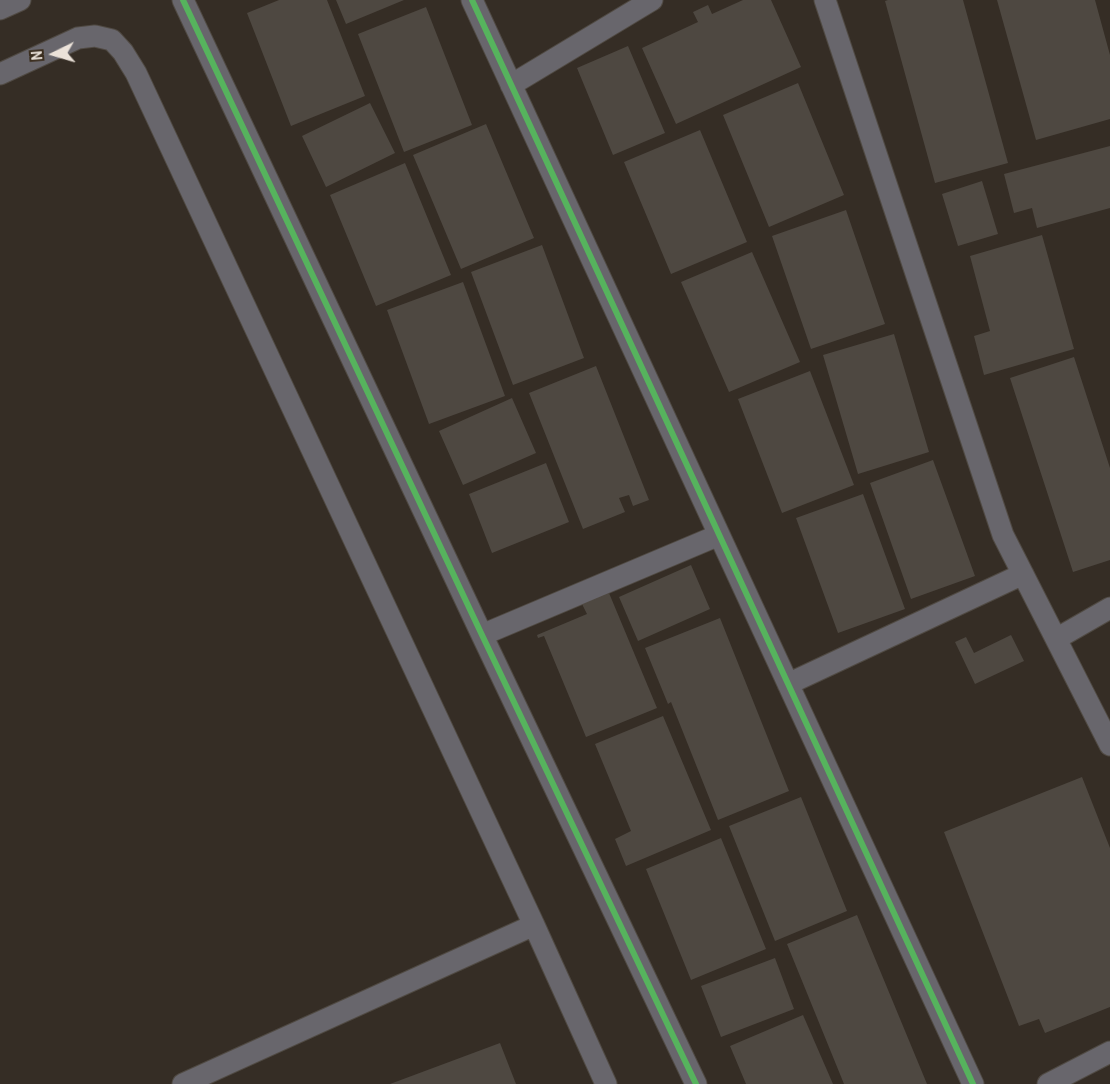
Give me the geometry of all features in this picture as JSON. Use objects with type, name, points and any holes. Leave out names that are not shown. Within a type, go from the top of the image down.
[{"type":"street","points":[[0,9],[20,0]]},
{"type":"street","points":[[183,0],[696,1084]]},
{"type":"street","points":[[472,0],[973,1084]]},
{"type":"street","points":[[511,85],[652,0]]},
{"type":"street","points":[[825,0],[1003,535],[1110,745]]},
{"type":"street","points":[[0,75],[78,38],[95,36],[112,40],[123,52],[142,84],[606,1084]]},
{"type":"street","points":[[482,635],[719,535]]},
{"type":"street","points":[[788,684],[1023,574]]},
{"type":"street","points":[[1056,639],[1110,608]]},
{"type":"street","points":[[183,1084],[534,925]]},
{"type":"street","points":[[1048,1084],[1110,1052]]},
{"type":"building","points":[[279,0],[327,0],[365,96],[291,126],[247,13]]},
{"type":"building","points":[[336,0],[404,0],[346,24]]},
{"type":"building","points":[[743,0],[771,0],[801,67],[676,124],[642,48],[698,22],[693,12],[708,5],[712,14]]},
{"type":"building","points":[[963,0],[1008,163],[935,183],[885,1]]},
{"type":"building","points":[[997,0],[1095,0],[1110,55],[1110,119],[1036,140]]},
{"type":"building","points":[[426,7],[472,125],[404,152],[358,34]]},
{"type":"building","points":[[628,46],[665,133],[613,155],[577,68]]},
{"type":"building","points":[[798,83],[844,195],[769,227],[723,115]]},
{"type":"building","points":[[370,103],[395,153],[326,187],[302,136]]},
{"type":"building","points":[[486,124],[534,238],[461,269],[413,155]]},
{"type":"building","points":[[700,130],[747,242],[671,274],[624,162]]},
{"type":"building","points":[[1110,146],[1110,208],[1037,228],[1032,208],[1014,213],[1004,174]]},
{"type":"building","points":[[405,163],[451,275],[376,306],[330,195]]},
{"type":"building","points":[[982,181],[998,234],[958,246],[942,194]]},
{"type":"building","points":[[846,210],[885,324],[811,349],[772,236]]},
{"type":"building","points":[[1042,235],[1074,349],[984,375],[974,336],[990,331],[970,256]]},
{"type":"building","points":[[542,245],[584,358],[513,385],[471,272]]},
{"type":"building","points":[[752,252],[800,362],[729,392],[681,282]]},
{"type":"building","points":[[463,282],[505,396],[429,424],[387,310]]},
{"type":"building","points":[[894,334],[929,452],[858,474],[823,355]]},
{"type":"building","points":[[1074,357],[1110,468],[1110,560],[1073,572],[1010,378]]},
{"type":"building","points":[[596,366],[649,500],[633,506],[629,495],[619,498],[625,512],[583,529],[529,393]]},
{"type":"building","points":[[810,371],[854,485],[782,513],[738,399]]},
{"type":"building","points":[[512,398],[536,453],[463,485],[439,431]]},
{"type":"building","points":[[933,460],[975,576],[911,599],[870,483]]},
{"type":"building","points":[[546,463],[569,522],[492,553],[469,494]]},
{"type":"building","points":[[863,494],[905,609],[838,633],[796,518]]},
{"type":"building","points":[[691,565],[710,609],[638,641],[619,597]]},
{"type":"building","points":[[609,593],[657,708],[586,737],[544,636],[538,638],[537,635],[587,614],[582,604]]},
{"type":"building","points":[[720,618],[789,791],[718,820],[671,702],[668,704],[645,648]]},
{"type":"building","points":[[1011,635],[1024,661],[975,684],[955,642],[966,637],[974,653]]},
{"type":"building","points":[[663,716],[711,830],[626,866],[615,839],[631,831],[595,744]]},
{"type":"building","points":[[1082,777],[1110,848],[1110,1007],[1045,1033],[1039,1019],[1019,1026],[944,832]]},
{"type":"building","points":[[801,797],[847,911],[775,941],[729,826]]},
{"type":"building","points":[[721,838],[766,949],[691,980],[646,869]]},
{"type":"building","points":[[857,915],[927,1084],[844,1084],[787,944]]},
{"type":"building","points":[[775,958],[794,1009],[721,1037],[701,986]]},
{"type":"building","points":[[803,1015],[833,1084],[746,1084],[730,1046]]},
{"type":"building","points":[[500,1043],[516,1084],[390,1084]]},
{"type":"cycle path","points":[[183,0],[696,1084]]},
{"type":"cycle path","points":[[472,0],[973,1084]]}]
